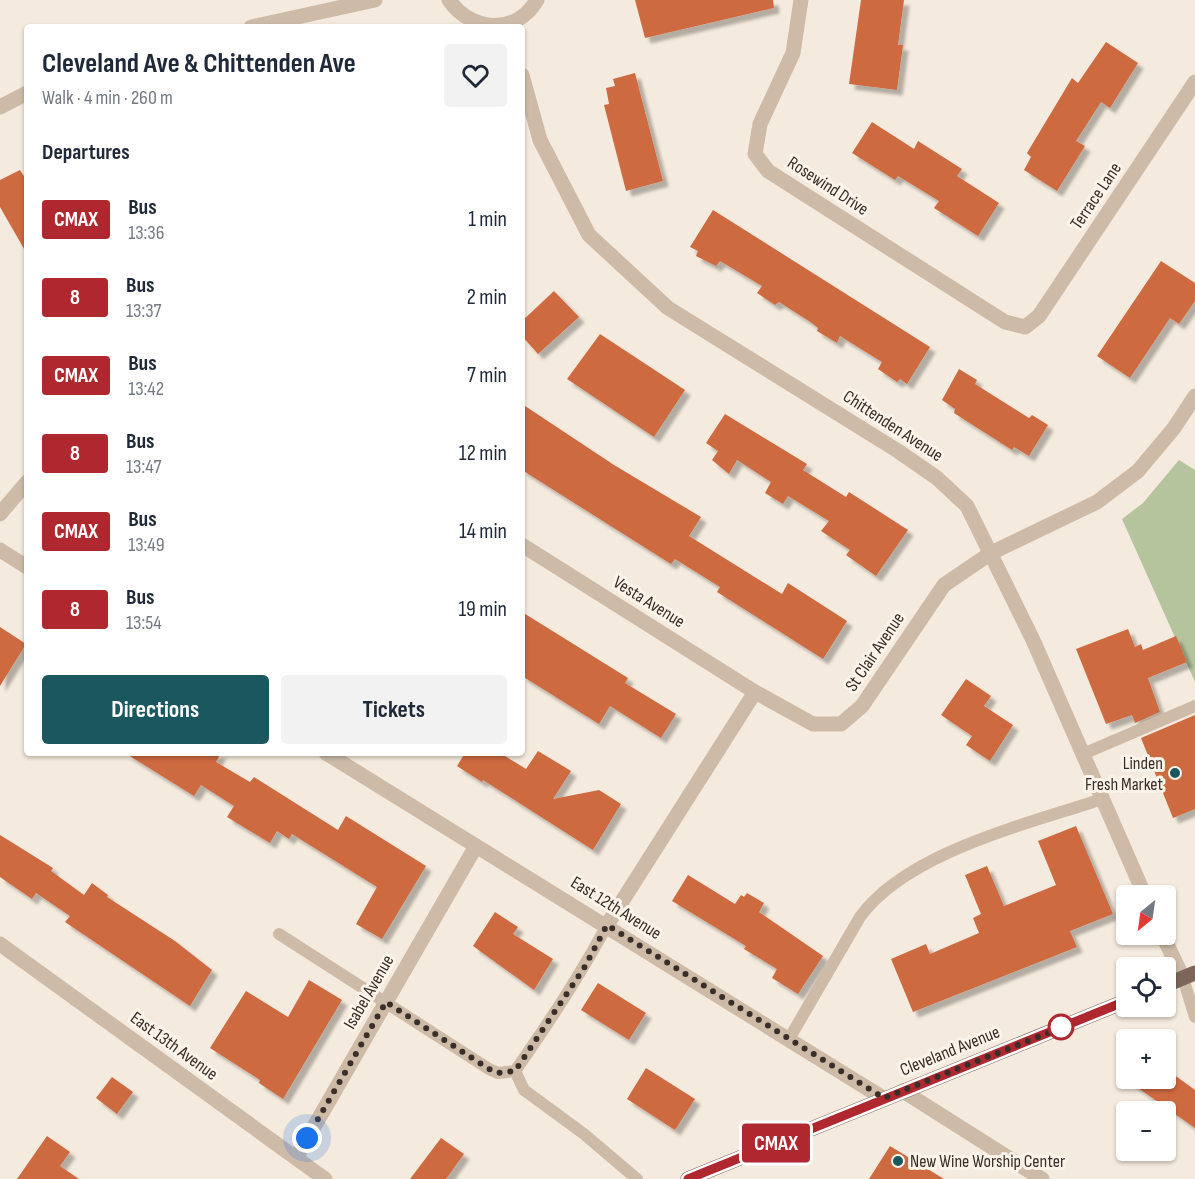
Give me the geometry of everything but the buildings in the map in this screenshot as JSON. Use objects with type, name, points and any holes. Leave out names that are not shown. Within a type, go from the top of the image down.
[{"type":"main road","name":"Cleveland Avenue","points":[[688,1179],[1116,1005]]},
{"type":"street","points":[[265,24],[375,0]]},
{"type":"street","points":[[449,0],[460,14],[478,24]]},
{"type":"street","points":[[512,24],[522,18],[537,0]]},
{"type":"street","name":"Rosewind Drive","points":[[801,0],[793,53],[760,124],[755,154],[768,171],[1005,322],[1025,327]]},
{"type":"street","name":"Terrace Lane","points":[[1025,327],[1039,316],[1195,82]]},
{"type":"street","name":"Chittenden Avenue","points":[[525,86],[540,140],[589,235],[668,308],[937,478],[967,506],[991,553],[1083,754],[1140,885]]},
{"type":"street","points":[[0,107],[24,95]]},
{"type":"street","name":"St Clair Avenue","points":[[755,692],[813,724],[841,724],[862,706],[944,585],[991,553],[1097,502],[1138,471],[1174,428],[1195,396]]},
{"type":"street","points":[[0,514],[24,486]]},
{"type":"street","name":"Vesta Avenue","points":[[525,547],[755,692]]},
{"type":"street","points":[[0,550],[24,565]]},
{"type":"street","points":[[607,925],[755,692]]},
{"type":"street","name":"East 12th Avenue","points":[[331,756],[884,1098]]},
{"type":"street","name":"Isabel Avenue","points":[[296,1158],[476,846]]},
{"type":"street","name":"East 13th Avenue","points":[[0,944],[325,1179]]},
{"type":"street","points":[[1169,945],[1189,976]]},
{"type":"street","points":[[903,1091],[1035,1177]]},
{"type":"lane","points":[[1083,754],[1195,706]]},
{"type":"lane","points":[[789,1039],[860,917],[872,901],[892,885],[939,858],[1016,828],[1102,799]]},
{"type":"lane","points":[[279,934],[498,1073],[515,1071],[584,968],[607,925]]},
{"type":"lane","points":[[1189,976],[1195,1017]]},
{"type":"lane","points":[[515,1071],[524,1090],[584,1134],[638,1179]]},
{"type":"green space","points":[[1179,460],[1195,470],[1195,682],[1122,519],[1143,503]]},
{"type":"bus line","name":"CMAX","points":[[688,1179],[1116,1005]]},
{"type":"place","name":"Linden Fresh Market","points":[[1175,773]]},
{"type":"place","name":"New Wine Worship Center","points":[[898,1161]]},
{"type":"route","points":[[307,1138],[386,1002],[489,1069],[507,1074],[515,1071],[584,968],[607,925],[884,1098],[1068,1025],[1061,1027]]}]
